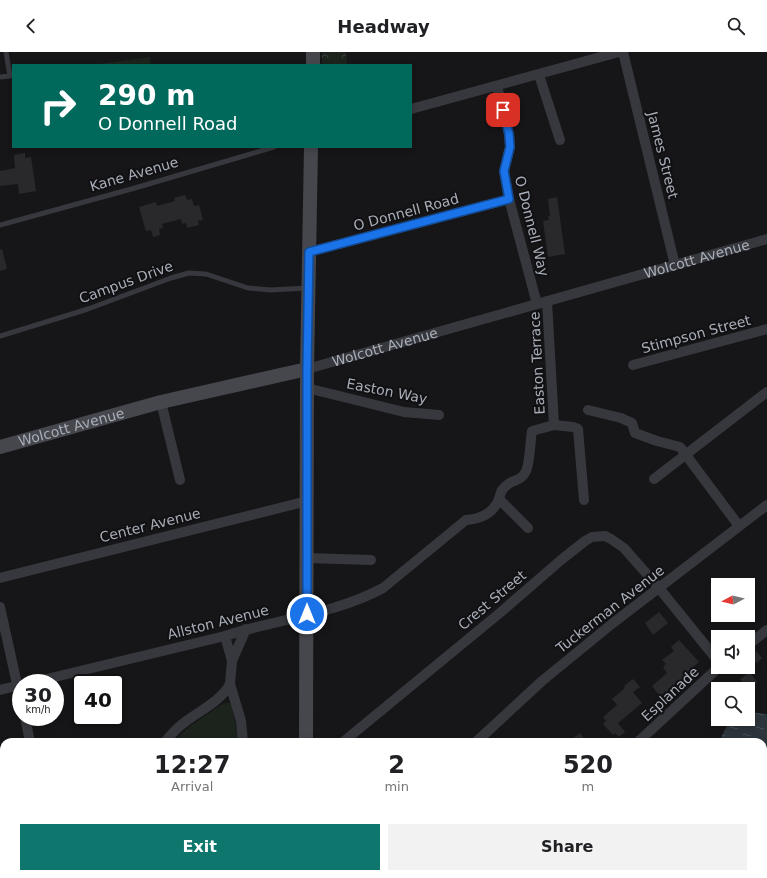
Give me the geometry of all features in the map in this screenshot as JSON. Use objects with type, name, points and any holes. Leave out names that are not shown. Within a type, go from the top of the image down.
[{"type":"street","points":[[313,52],[313,64]]},
{"type":"street","points":[[412,109],[619,52]]},
{"type":"street","name":"James Street","points":[[623,52],[675,264]]},
{"type":"street","points":[[539,75],[560,140]]},
{"type":"street","name":"O Donnell Way","points":[[497,86],[509,134],[510,147],[504,171],[509,199],[537,304]]},
{"type":"street","points":[[306,738],[307,369],[311,148]]},
{"type":"street","name":"O Donnell Road","points":[[309,252],[509,199]]},
{"type":"street","name":"Wolcott Avenue","points":[[0,447],[161,402],[307,369],[767,238]]},
{"type":"street","name":"Easton Terrace","points":[[547,301],[554,425],[578,429],[584,500]]},
{"type":"street","name":"Stimpson Street","points":[[633,365],[767,329]]},
{"type":"street","name":"Easton Way","points":[[307,388],[404,412],[439,415]]},
{"type":"street","points":[[654,479],[767,392]]},
{"type":"street","points":[[161,402],[180,480]]},
{"type":"street","points":[[588,410],[621,418],[632,423],[636,433],[657,441],[680,447],[739,526]]},
{"type":"street","name":"Allston Avenue","points":[[64,675],[225,636],[246,629],[353,602],[383,588],[466,520],[476,520],[489,513],[495,507],[499,499],[500,492],[508,483],[517,481],[527,470],[532,432],[554,425]]},
{"type":"street","points":[[499,499],[528,528]]},
{"type":"street","name":"Center Avenue","points":[[0,578],[307,501]]},
{"type":"street","name":"Tuckerman Avenue","points":[[480,738],[542,680],[613,623],[767,505]]},
{"type":"street","name":"Crest Street","points":[[349,738],[501,612],[561,560],[592,537],[604,536],[624,548],[659,588]]},
{"type":"street","points":[[307,558],[371,560]]},
{"type":"street","points":[[659,588],[711,652]]},
{"type":"street","points":[[0,607],[16,674]]},
{"type":"street","points":[[169,738],[180,726],[219,698],[228,689],[230,684],[232,661],[246,629]]},
{"type":"street","points":[[755,639],[767,630]]},
{"type":"street","points":[[225,636],[232,661]]},
{"type":"street","name":"Esplanade","points":[[642,738],[712,674]]},
{"type":"street","points":[[230,684],[240,721],[242,738]]},
{"type":"street","points":[[0,690],[12,687]]},
{"type":"street","points":[[26,726],[29,738]]},
{"type":"lane","points":[[0,77],[10,76],[6,52]]},
{"type":"lane","name":"Kane Avenue","points":[[0,225],[271,148]]},
{"type":"lane","name":"Campus Drive","points":[[0,336],[88,309],[171,278],[189,273],[206,274],[248,288],[270,290],[309,288]]},
{"type":"green space","points":[[322,52],[346,52],[347,64],[322,64]]},
{"type":"green space","points":[[150,57],[151,64],[99,64]]},
{"type":"green space","points":[[224,703],[229,703],[232,707],[238,738],[177,738],[189,727]]},
{"type":"water","points":[[755,713],[767,714],[767,738],[721,738],[727,726],[755,726]]},
{"type":"building","points":[[25,153],[25,158],[31,157],[36,191],[19,194],[18,184],[0,186],[0,171],[15,168],[14,155]]},
{"type":"building","points":[[185,195],[187,200],[192,199],[194,206],[199,205],[203,220],[198,221],[199,225],[187,228],[186,223],[182,224],[181,219],[162,224],[163,228],[159,229],[160,235],[153,237],[151,230],[146,231],[139,207],[156,202],[157,206],[175,201],[174,198]]},
{"type":"building","points":[[557,197],[565,254],[548,257],[543,221],[549,220],[548,216],[550,216],[548,199]]},
{"type":"building","points":[[2,249],[7,269],[0,271],[0,250]]},
{"type":"building","points":[[659,612],[668,623],[653,635],[645,623]]},
{"type":"building","points":[[679,640],[699,662],[685,674],[688,678],[668,693],[666,691],[660,696],[652,686],[667,673],[663,667],[666,664],[662,660],[674,651],[671,647]]},
{"type":"building","points":[[756,651],[762,658],[757,663],[755,661]]},
{"type":"building","points":[[747,674],[751,674],[757,682],[755,684],[755,682],[742,682],[740,679]]},
{"type":"building","points":[[633,679],[640,687],[633,692],[642,703],[618,723],[625,732],[619,737],[615,733],[613,735],[603,724],[606,721],[603,717],[617,705],[612,699]]},
{"type":"building","points":[[580,733],[584,738],[573,738]]},
{"type":"route","points":[[307,614],[307,369],[309,252],[509,199],[504,171],[510,147],[509,134],[503,110]]}]
